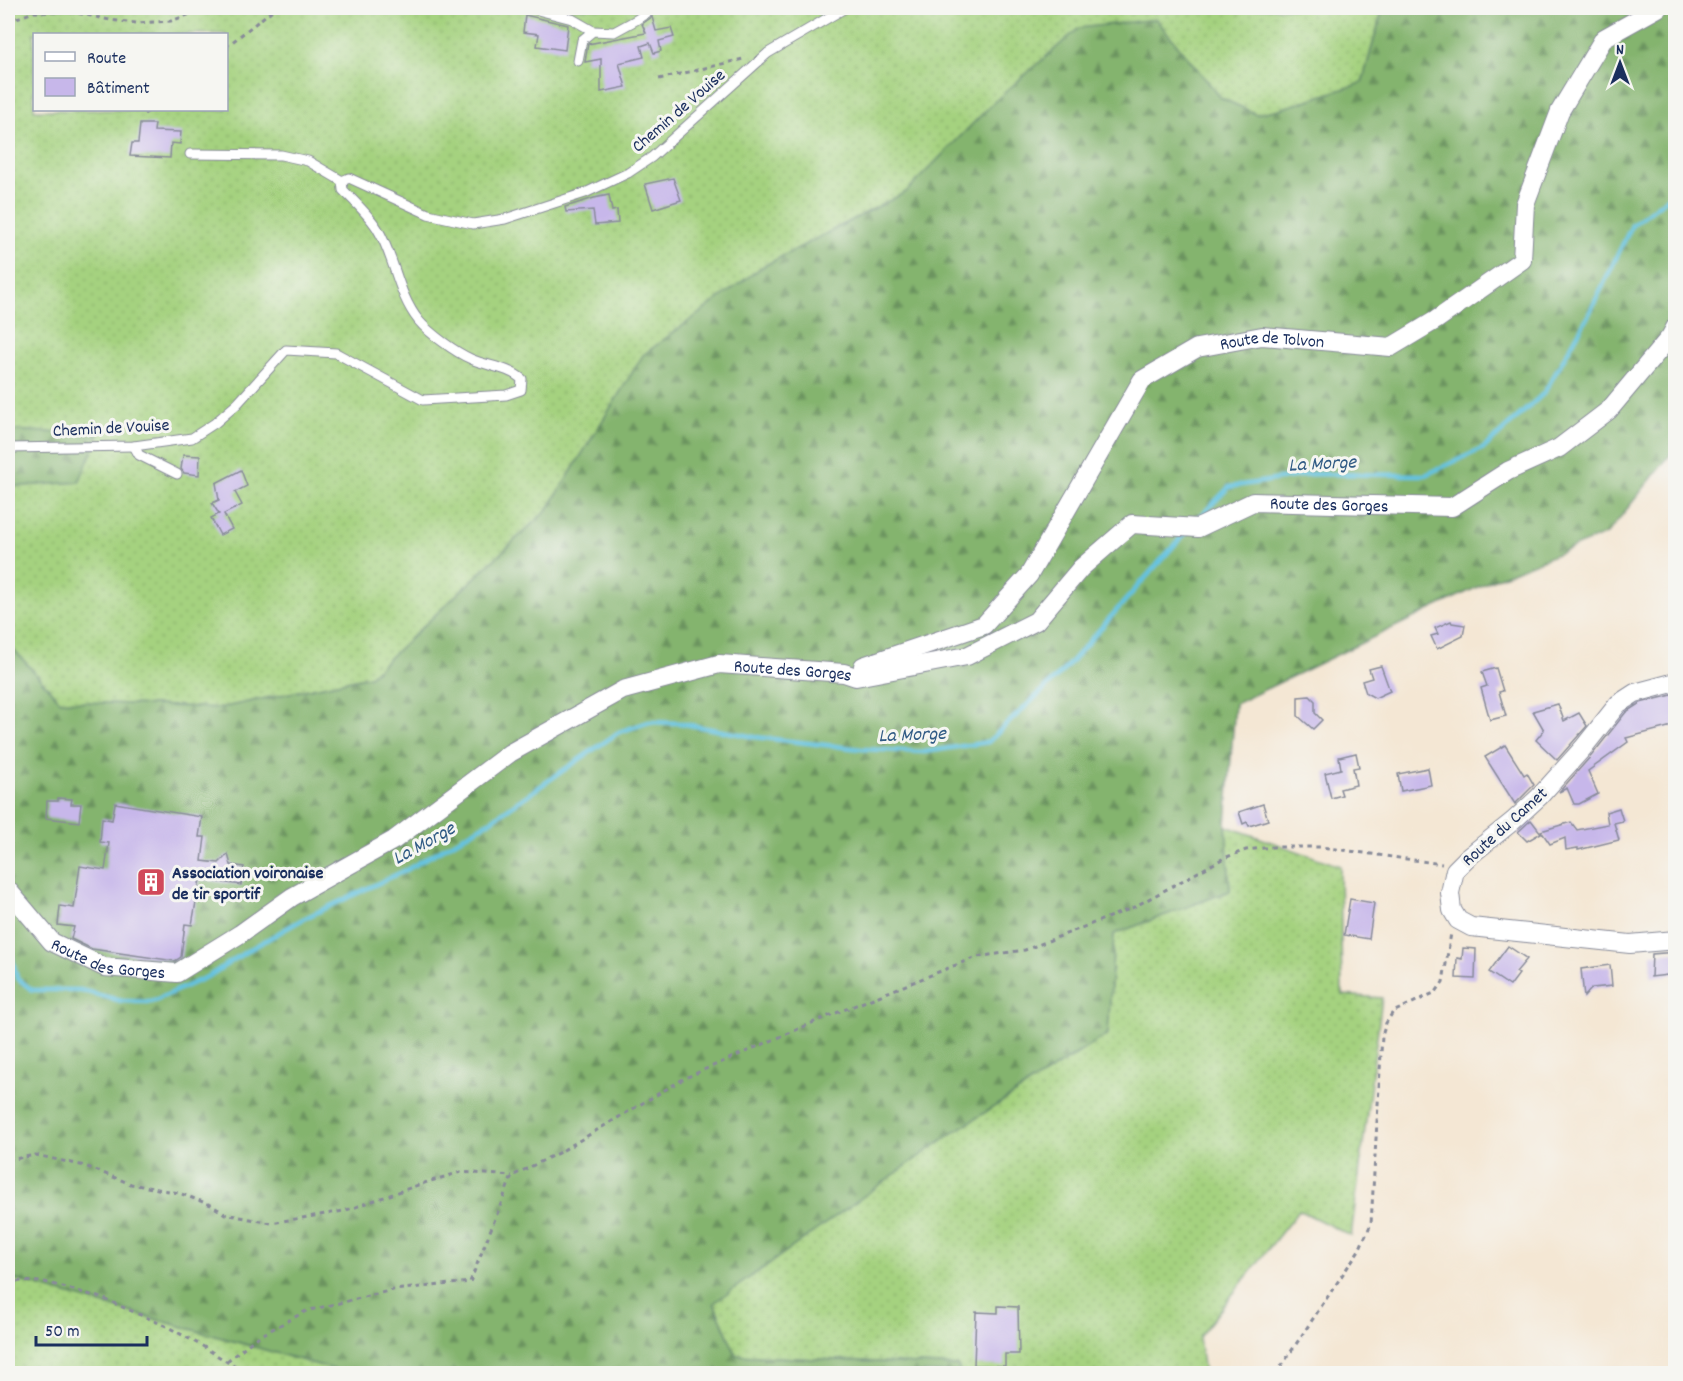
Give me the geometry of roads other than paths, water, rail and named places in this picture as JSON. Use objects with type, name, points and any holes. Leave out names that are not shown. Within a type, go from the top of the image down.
[{"type":"street","name":"Route de Tolvon","points":[[844,673],[984,625],[1029,575],[1142,380],[1197,348],[1262,336],[1391,346],[1436,320],[1522,260],[1525,204],[1560,111],[1604,38],[1658,8]]},
{"type":"street","name":"Route des Gorges","points":[[8,890],[52,942],[104,968],[177,973],[240,934],[292,897],[394,840],[510,753],[623,690],[719,664],[844,673],[856,677],[967,656],[1036,621],[1081,568],[1132,524],[1198,528],[1253,502],[1452,507],[1508,471],[1559,448],[1609,410],[1670,337],[1676,326]]},
{"type":"street","name":"Route du Camet","points":[[1676,682],[1635,693],[1618,704],[1583,748],[1539,797],[1455,870],[1450,893],[1452,910],[1458,920],[1471,927],[1630,944],[1676,940]]},
{"type":"lane","points":[[530,8],[573,19],[593,31],[614,32],[654,8]]},
{"type":"lane","name":"Chemin de Vouise","points":[[8,448],[134,446],[192,438],[215,423],[237,404],[286,350],[336,353],[423,400],[506,395],[521,390],[522,379],[515,374],[470,359],[419,321],[401,290],[377,228],[344,190],[342,181],[348,178],[428,214],[473,224],[505,219],[585,193],[628,173],[652,158],[768,53],[845,8]]},
{"type":"lane","points":[[578,61],[582,40],[593,31]]},
{"type":"lane","points":[[190,154],[281,155],[308,161],[342,181]]},
{"type":"lane","points":[[134,446],[139,455],[177,474]]},
{"type":"waterway","name":"La Morge","points":[[1196,521],[1229,487],[1312,474],[1425,475],[1484,448],[1544,393],[1588,316],[1632,225],[1676,191]]},
{"type":"waterway","name":"La Morge","points":[[8,941],[17,978],[32,990],[80,990],[122,1001],[151,1002],[209,976],[303,919],[408,869],[490,821],[619,732],[649,722],[679,723],[755,737],[861,749],[925,752],[988,742],[1061,673],[1186,532]]},
{"type":"place","name":"Association voironaise de tir sportif","points":[[151,882]]}]
